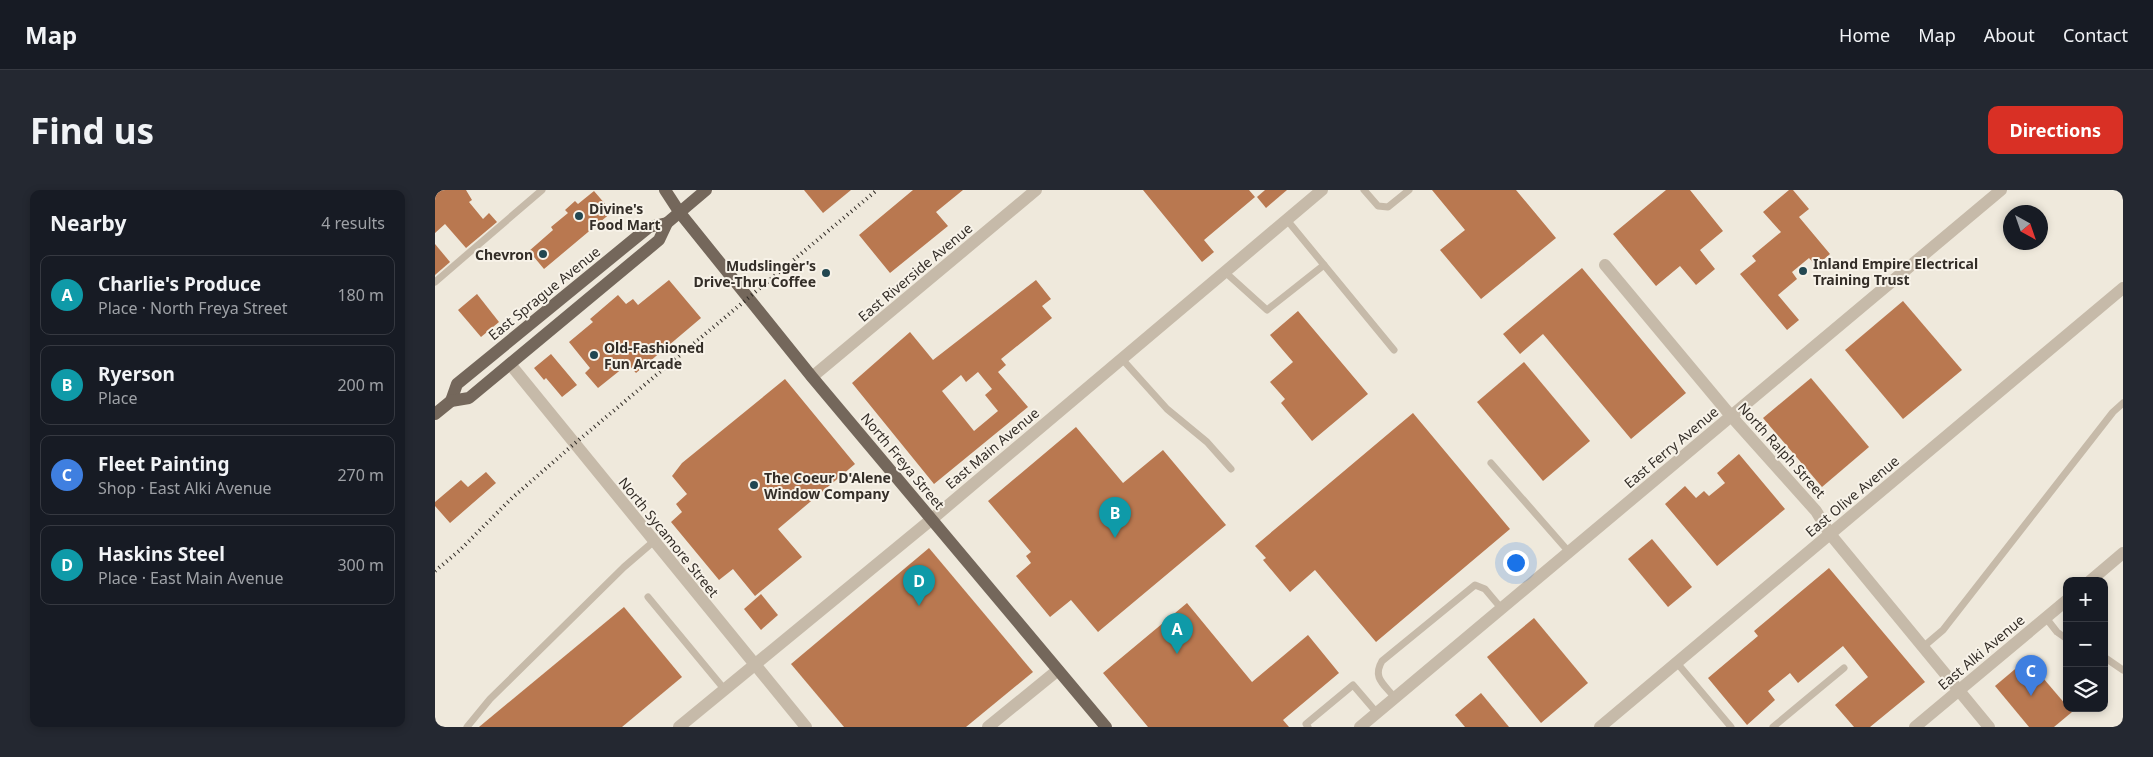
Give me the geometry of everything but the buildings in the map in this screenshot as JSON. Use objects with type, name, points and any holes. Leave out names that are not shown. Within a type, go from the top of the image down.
[{"type":"main road","points":[[656,190],[680,213]]},
{"type":"main road","points":[[665,190],[680,213]]},
{"type":"main road","name":"East Sprague Avenue","points":[[451,401],[457,384],[649,227],[667,223],[706,190]]},
{"type":"main road","name":"North Freya Street","points":[[680,213],[813,377],[1106,727]]},
{"type":"main road","name":"East Sprague Avenue","points":[[435,414],[451,401],[469,398],[659,240],[667,223]]},
{"type":"street","name":"East Riverside Avenue","points":[[813,377],[1036,190]]},
{"type":"street","name":"East Main Avenue","points":[[679,727],[932,519],[1322,190]]},
{"type":"street","name":"East Ferry Avenue","points":[[1360,727],[2001,190]]},
{"type":"street","name":"North Ralph Street","points":[[1605,265],[1731,416],[1816,511],[1831,534],[1989,727]]},
{"type":"street","name":"East Olive Avenue","points":[[1600,727],[2123,288]]},
{"type":"street","name":"North Sycamore Street","points":[[510,364],[653,542],[806,727]]},
{"type":"street","points":[[2095,577],[2123,553]]},
{"type":"street","name":"East Alki Avenue","points":[[1915,727],[2063,603]]},
{"type":"street","points":[[988,727],[1058,670]]},
{"type":"lane","points":[[435,282],[542,190]]},
{"type":"lane","points":[[1364,190],[1378,206],[1388,207],[1409,190]]},
{"type":"lane","points":[[1287,220],[1394,350]]},
{"type":"lane","points":[[1225,272],[1267,310],[1324,265]]},
{"type":"lane","points":[[1122,359],[1167,410],[1207,442],[1231,469]]},
{"type":"lane","points":[[1923,647],[1943,630],[2113,412],[2123,403]]},
{"type":"lane","points":[[1491,463],[1569,552]]},
{"type":"lane","points":[[467,727],[491,699],[624,567],[653,542]]},
{"type":"lane","points":[[1395,698],[1377,675],[1377,670],[1382,661],[1475,585],[1485,589],[1501,608]]},
{"type":"lane","points":[[648,597],[725,690]]},
{"type":"lane","points":[[2046,618],[2057,632],[2063,636]]},
{"type":"lane","points":[[2108,660],[2123,670]]},
{"type":"lane","points":[[1677,663],[1731,727]]},
{"type":"lane","points":[[1773,727],[1845,668]]},
{"type":"lane","points":[[1308,727],[1305,724],[1353,685],[1377,713]]},
{"type":"railway","points":[[435,571],[459,551],[512,498],[574,444],[877,190]]},
{"type":"place","name":"Divine's Food Mart","points":[[579,216]]},
{"type":"place","name":"Chevron","points":[[543,254]]},
{"type":"place","name":"Inland Empire Electrical Training Trust","points":[[1803,271]]},
{"type":"place","name":"Mudslinger's Drive-Thru Coffee","points":[[826,273]]},
{"type":"place","name":"Old-Fashioned Fun Arcade","points":[[594,355]]},
{"type":"place","name":"The Coeur D'Alene Window Company","points":[[754,485]]},
{"type":"place","name":"Ryerson","points":[[1115,538]]},
{"type":"place","name":"Haskins Steel","points":[[919,606]]},
{"type":"place","name":"Charlie's Produce","points":[[1177,654]]},
{"type":"place","name":"Fleet Painting","points":[[2031,696]]}]
